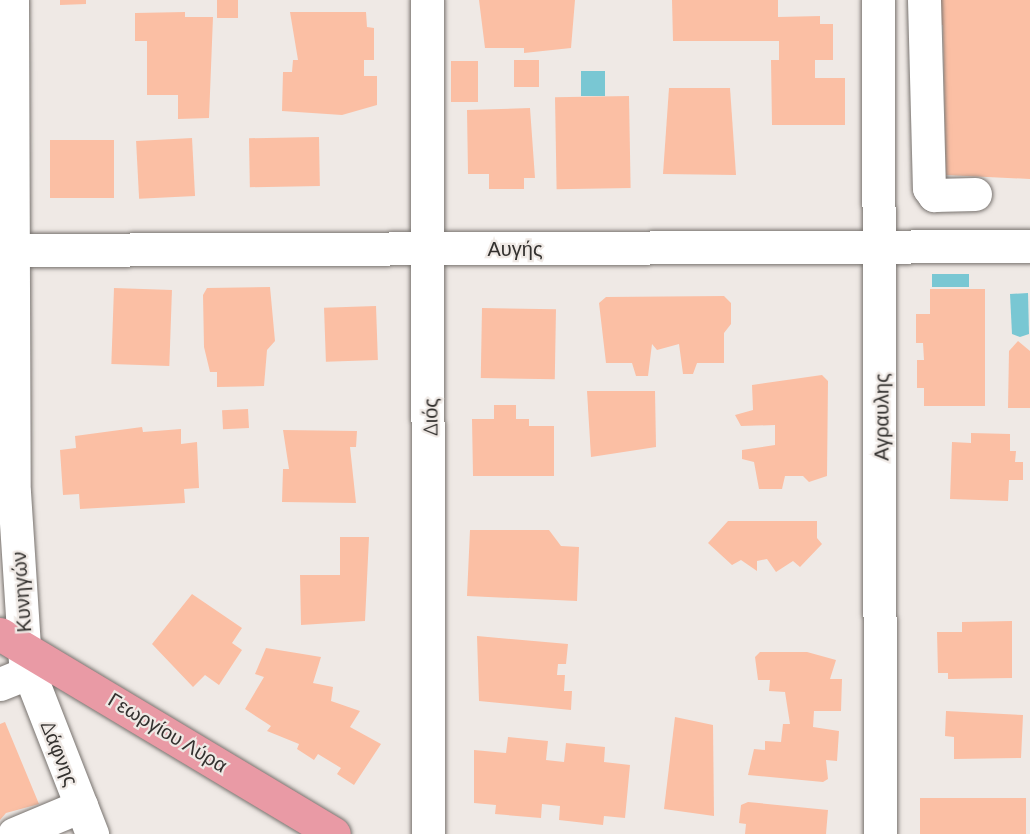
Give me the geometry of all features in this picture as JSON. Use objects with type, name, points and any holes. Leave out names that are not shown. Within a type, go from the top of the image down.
[{"type":"main road","name":"Γεωργίου Λύρα","points":[[13,659],[334,834]]},
{"type":"street","name":"Κυνηγών","points":[[12,0],[7,250],[14,492],[13,659]]},
{"type":"street","name":"Διός","points":[[427,0],[430,248],[428,834]]},
{"type":"street","name":"Αγραυλης","points":[[878,0],[881,247],[880,834]]},
{"type":"street","points":[[924,0],[929,188],[934,195],[975,194]]},
{"type":"street","name":"Αυγής","points":[[7,250],[1030,246]]},
{"type":"street","name":"Δάφνης","points":[[13,659],[86,820]]},
{"type":"street","points":[[14,834],[86,820]]},
{"type":"water","points":[[581,71],[605,71],[605,96],[581,96]]},
{"type":"water","points":[[932,274],[969,274],[969,287],[932,287]]},
{"type":"water","points":[[1028,293],[1029,334],[1020,337],[1012,334],[1010,294]]},
{"type":"building","points":[[60,0],[86,0],[86,4],[60,5]]},
{"type":"building","points":[[217,0],[238,0],[238,18],[217,18]]},
{"type":"building","points":[[479,0],[575,0],[571,48],[524,53],[524,48],[485,48]]},
{"type":"building","points":[[672,0],[778,0],[778,17],[820,16],[820,24],[833,24],[833,60],[815,60],[815,78],[845,78],[845,125],[772,125],[771,60],[779,60],[779,41],[673,41]]},
{"type":"building","points":[[935,0],[1030,0],[1030,179],[946,175],[943,25],[936,25]]},
{"type":"building","points":[[185,12],[185,17],[213,17],[209,118],[178,119],[178,95],[147,95],[147,41],[135,41],[135,13]]},
{"type":"building","points":[[290,12],[366,12],[367,27],[374,28],[374,60],[364,60],[364,76],[377,76],[377,105],[342,115],[282,111],[283,72],[292,72],[293,60],[298,60]]},
{"type":"building","points":[[514,60],[539,60],[539,87],[514,87]]},
{"type":"building","points":[[451,61],[478,61],[478,102],[451,102]]},
{"type":"building","points":[[669,88],[730,88],[736,175],[663,174]]},
{"type":"building","points":[[629,96],[631,188],[557,189],[555,97]]},
{"type":"building","points":[[530,108],[535,178],[524,178],[524,189],[489,189],[489,174],[468,174],[467,110]]},
{"type":"building","points":[[319,137],[320,186],[250,187],[249,138]]},
{"type":"building","points":[[192,138],[195,196],[139,199],[136,141]]},
{"type":"building","points":[[50,140],[114,140],[114,198],[50,198]]},
{"type":"building","points":[[270,287],[275,341],[267,350],[264,386],[217,387],[217,372],[210,372],[204,347],[203,295],[207,288]]},
{"type":"building","points":[[114,288],[172,290],[169,366],[111,364]]},
{"type":"building","points":[[930,289],[985,289],[985,406],[924,406],[924,388],[917,388],[917,360],[924,360],[923,343],[916,343],[916,314],[930,314]]},
{"type":"building","points":[[724,296],[731,303],[731,324],[724,333],[724,363],[697,363],[693,374],[683,374],[679,344],[657,350],[652,344],[648,376],[636,376],[632,363],[606,363],[599,303],[606,297]]},
{"type":"building","points":[[376,306],[378,360],[326,362],[324,308]]},
{"type":"building","points":[[482,308],[556,309],[555,379],[481,378]]},
{"type":"building","points":[[1018,341],[1030,351],[1030,408],[1008,408],[1009,351]]},
{"type":"building","points":[[822,375],[828,381],[827,476],[809,482],[803,476],[785,476],[782,489],[759,489],[754,462],[742,459],[742,450],[775,445],[775,425],[741,426],[735,415],[753,410],[752,385]]},
{"type":"building","points":[[587,391],[655,391],[656,447],[591,457]]},
{"type":"building","points":[[494,405],[516,405],[516,419],[529,419],[529,426],[554,426],[554,476],[473,476],[472,419],[494,419]]},
{"type":"building","points":[[248,409],[249,428],[223,429],[222,410]]},
{"type":"building","points":[[142,427],[143,432],[181,429],[181,444],[197,442],[199,488],[184,489],[185,503],[80,509],[79,494],[63,495],[60,450],[76,448],[75,436]]},
{"type":"building","points":[[283,430],[357,431],[356,447],[350,447],[356,503],[282,502],[283,469],[289,469]]},
{"type":"building","points":[[971,433],[1010,434],[1010,451],[1016,451],[1015,462],[1023,462],[1023,480],[1009,480],[1008,501],[950,499],[952,442],[971,443]]},
{"type":"building","points":[[728,521],[817,521],[817,538],[822,544],[800,567],[793,561],[776,572],[767,559],[757,561],[757,571],[741,560],[732,565],[708,543]]},
{"type":"building","points":[[470,530],[549,530],[561,546],[579,547],[577,601],[467,596]]},
{"type":"building","points":[[340,537],[369,537],[365,621],[301,625],[300,575],[340,575]]},
{"type":"building","points":[[192,594],[242,628],[232,643],[242,650],[219,685],[205,675],[193,687],[152,644]]},
{"type":"building","points":[[1012,621],[1012,678],[948,679],[948,673],[938,673],[937,632],[962,632],[962,622]]},
{"type":"building","points":[[477,636],[568,644],[566,664],[558,664],[557,675],[565,675],[564,691],[572,691],[571,710],[479,701]]},
{"type":"building","points":[[266,648],[321,657],[313,683],[333,687],[331,701],[360,711],[350,727],[381,744],[354,785],[337,774],[341,768],[318,754],[314,760],[297,749],[299,744],[267,731],[271,726],[245,709],[264,677],[255,674]]},
{"type":"building","points":[[760,652],[807,652],[836,660],[830,679],[842,679],[841,711],[814,711],[813,727],[839,731],[837,761],[826,760],[828,779],[823,782],[748,775],[754,749],[765,750],[765,741],[781,742],[783,724],[790,724],[785,692],[769,691],[770,680],[758,680],[755,657]]},
{"type":"building","points":[[946,711],[1023,715],[1021,758],[954,759],[954,737],[945,736]]},
{"type":"building","points":[[675,717],[713,725],[714,816],[664,809]]},
{"type":"building","points":[[5,722],[39,804],[6,813],[0,820],[0,724]]},
{"type":"building","points":[[508,737],[548,741],[546,760],[564,762],[566,743],[605,747],[604,762],[630,765],[625,818],[604,816],[603,825],[559,820],[560,806],[542,804],[541,818],[495,814],[496,805],[474,803],[474,750],[506,753]]},
{"type":"building","points":[[920,798],[1026,798],[1026,834],[920,834]]},
{"type":"building","points":[[748,802],[828,810],[826,834],[745,834],[746,824],[739,823],[741,805]]}]
